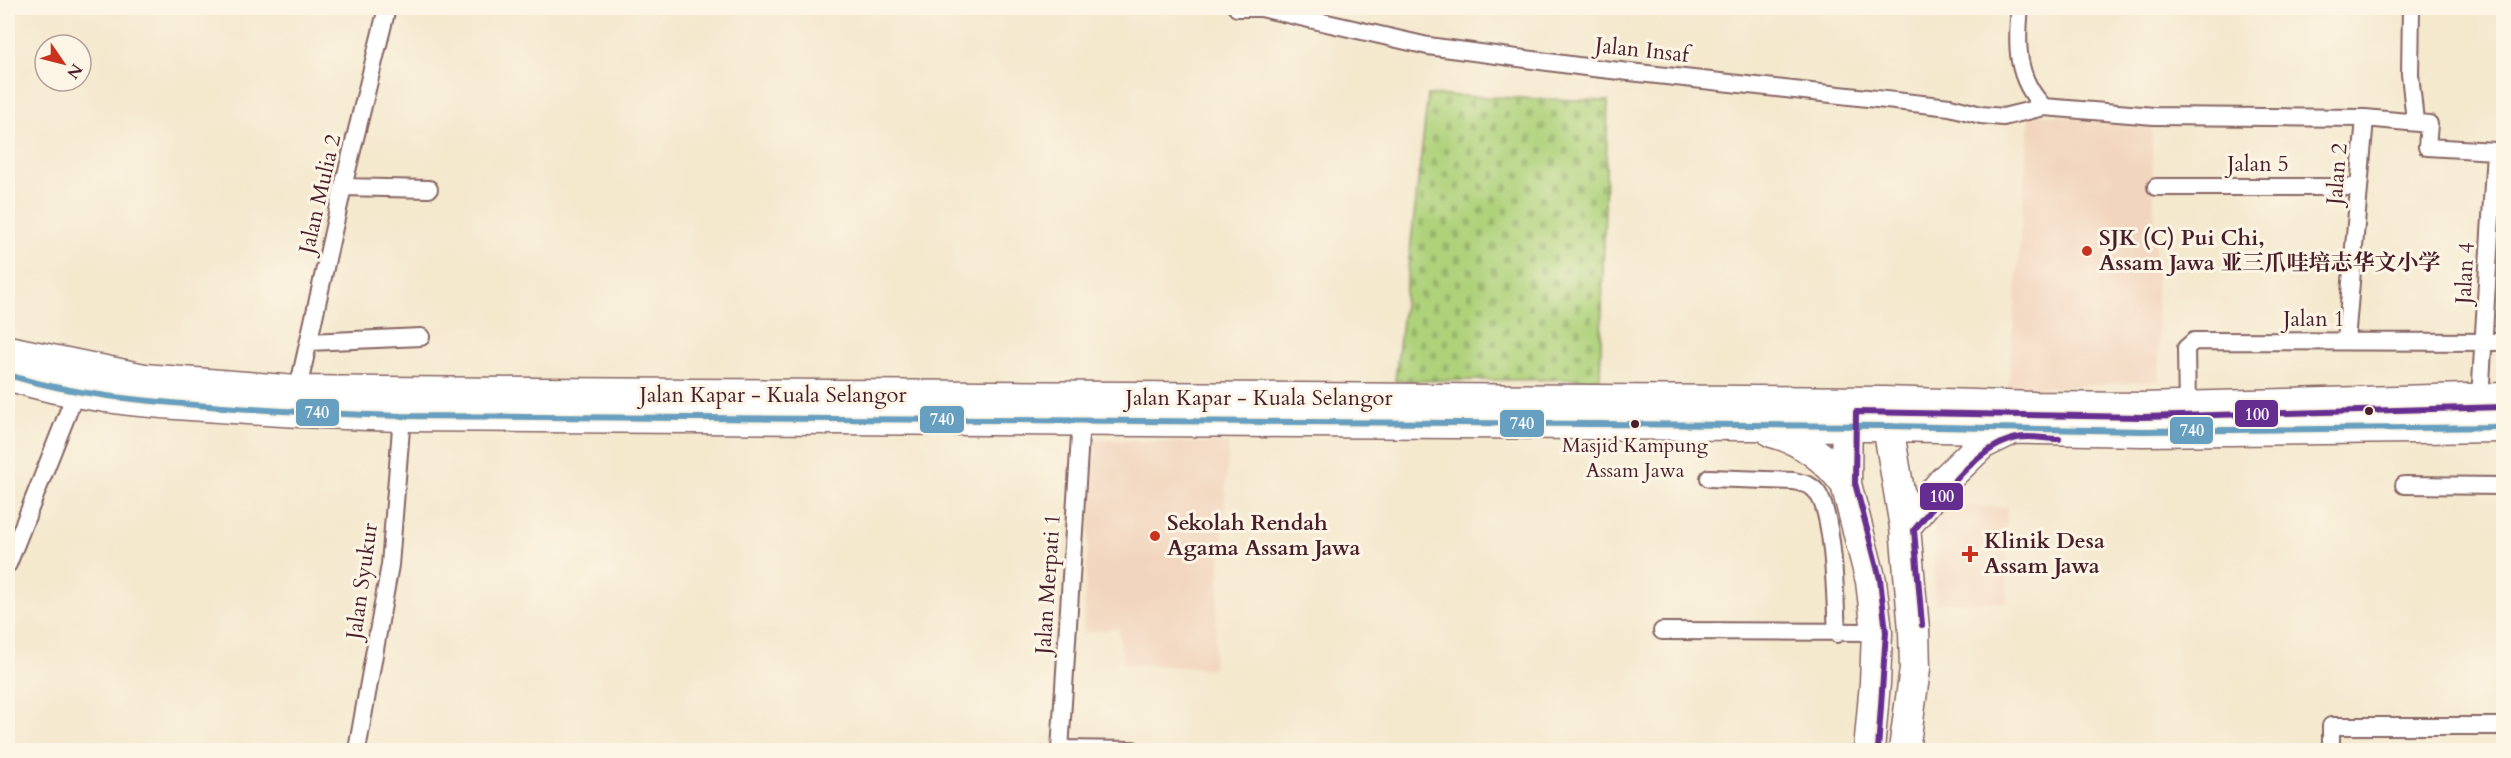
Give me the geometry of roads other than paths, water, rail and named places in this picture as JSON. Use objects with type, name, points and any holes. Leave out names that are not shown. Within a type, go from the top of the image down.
[{"type":"highway","name":"Jalan Kapar - Kuala Selangor","points":[[8,351],[23,356],[144,379],[402,416],[1741,425],[1841,411]]},
{"type":"highway","name":"Jalan Kapar - Kuala Selangor","points":[[8,375],[76,392],[141,402],[1841,411],[1892,418]]},
{"type":"highway","points":[[1892,418],[2034,407],[2187,407],[2492,398]]},
{"type":"highway","points":[[1841,411],[1846,484],[1870,582],[1877,632],[1869,750]]},
{"type":"highway","points":[[1892,418],[2013,429],[2143,431],[2504,427]]},
{"type":"highway","points":[[1892,418],[1905,527],[1915,669],[1904,750]]},
{"type":"highway","points":[[1741,425],[1780,434],[1805,445],[1831,465],[1846,484]]},
{"type":"highway","points":[[1905,527],[1943,482],[1982,444],[2013,429]]},
{"type":"street","name":"Jalan Mulia 2","points":[[295,402],[343,187],[387,8]]},
{"type":"street","name":"Jalan Insaf","points":[[1237,8],[1261,8],[1428,46],[1593,68],[1950,107],[1981,115],[2003,117],[2043,107],[2154,116],[2365,118],[2415,121]]},
{"type":"street","points":[[2020,8],[2017,36],[2019,60],[2027,87],[2043,107]]},
{"type":"street","points":[[2410,8],[2410,74],[2415,121]]},
{"type":"street","name":"Jalan 2","points":[[2346,341],[2365,118]]},
{"type":"street","name":"Jalan 4","points":[[2415,121],[2429,124],[2427,147],[2495,151],[2497,203],[2483,342],[2492,398]]},
{"type":"street","points":[[343,187],[429,189]]},
{"type":"street","name":"Jalan 5","points":[[2156,187],[2359,187]]},
{"type":"street","points":[[309,342],[421,337]]},
{"type":"street","name":"Jalan 1","points":[[2187,407],[2186,348],[2194,341],[2504,342]]},
{"type":"street","points":[[8,564],[76,392]]},
{"type":"street","name":"Jalan Syukur","points":[[357,750],[390,566],[402,416]]},
{"type":"street","name":"Jalan Merpati 1","points":[[1061,750],[1081,420]]},
{"type":"street","points":[[1709,478],[1794,481],[1804,483],[1815,490],[1828,516],[1837,634]]},
{"type":"street","points":[[2403,485],[2504,486]]},
{"type":"street","points":[[1662,631],[1837,634],[1877,632]]},
{"type":"street","points":[[2331,750],[2331,726],[2504,726]]},
{"type":"street","points":[[1061,750],[1133,750]]},
{"type":"place","name":"SJK (C) Pui Chi, Assam Jawa 亚三爪哇培志华文小学","points":[[2087,251]]},
{"type":"place","name":"Masjid Kampung Assam Jawa","points":[[1635,424]]},
{"type":"place","name":"Sekolah Rendah Agama Assam Jawa","points":[[1155,536]]},
{"type":"place","name":"Klinik Desa Assam Jawa","points":[[1970,554]]}]
